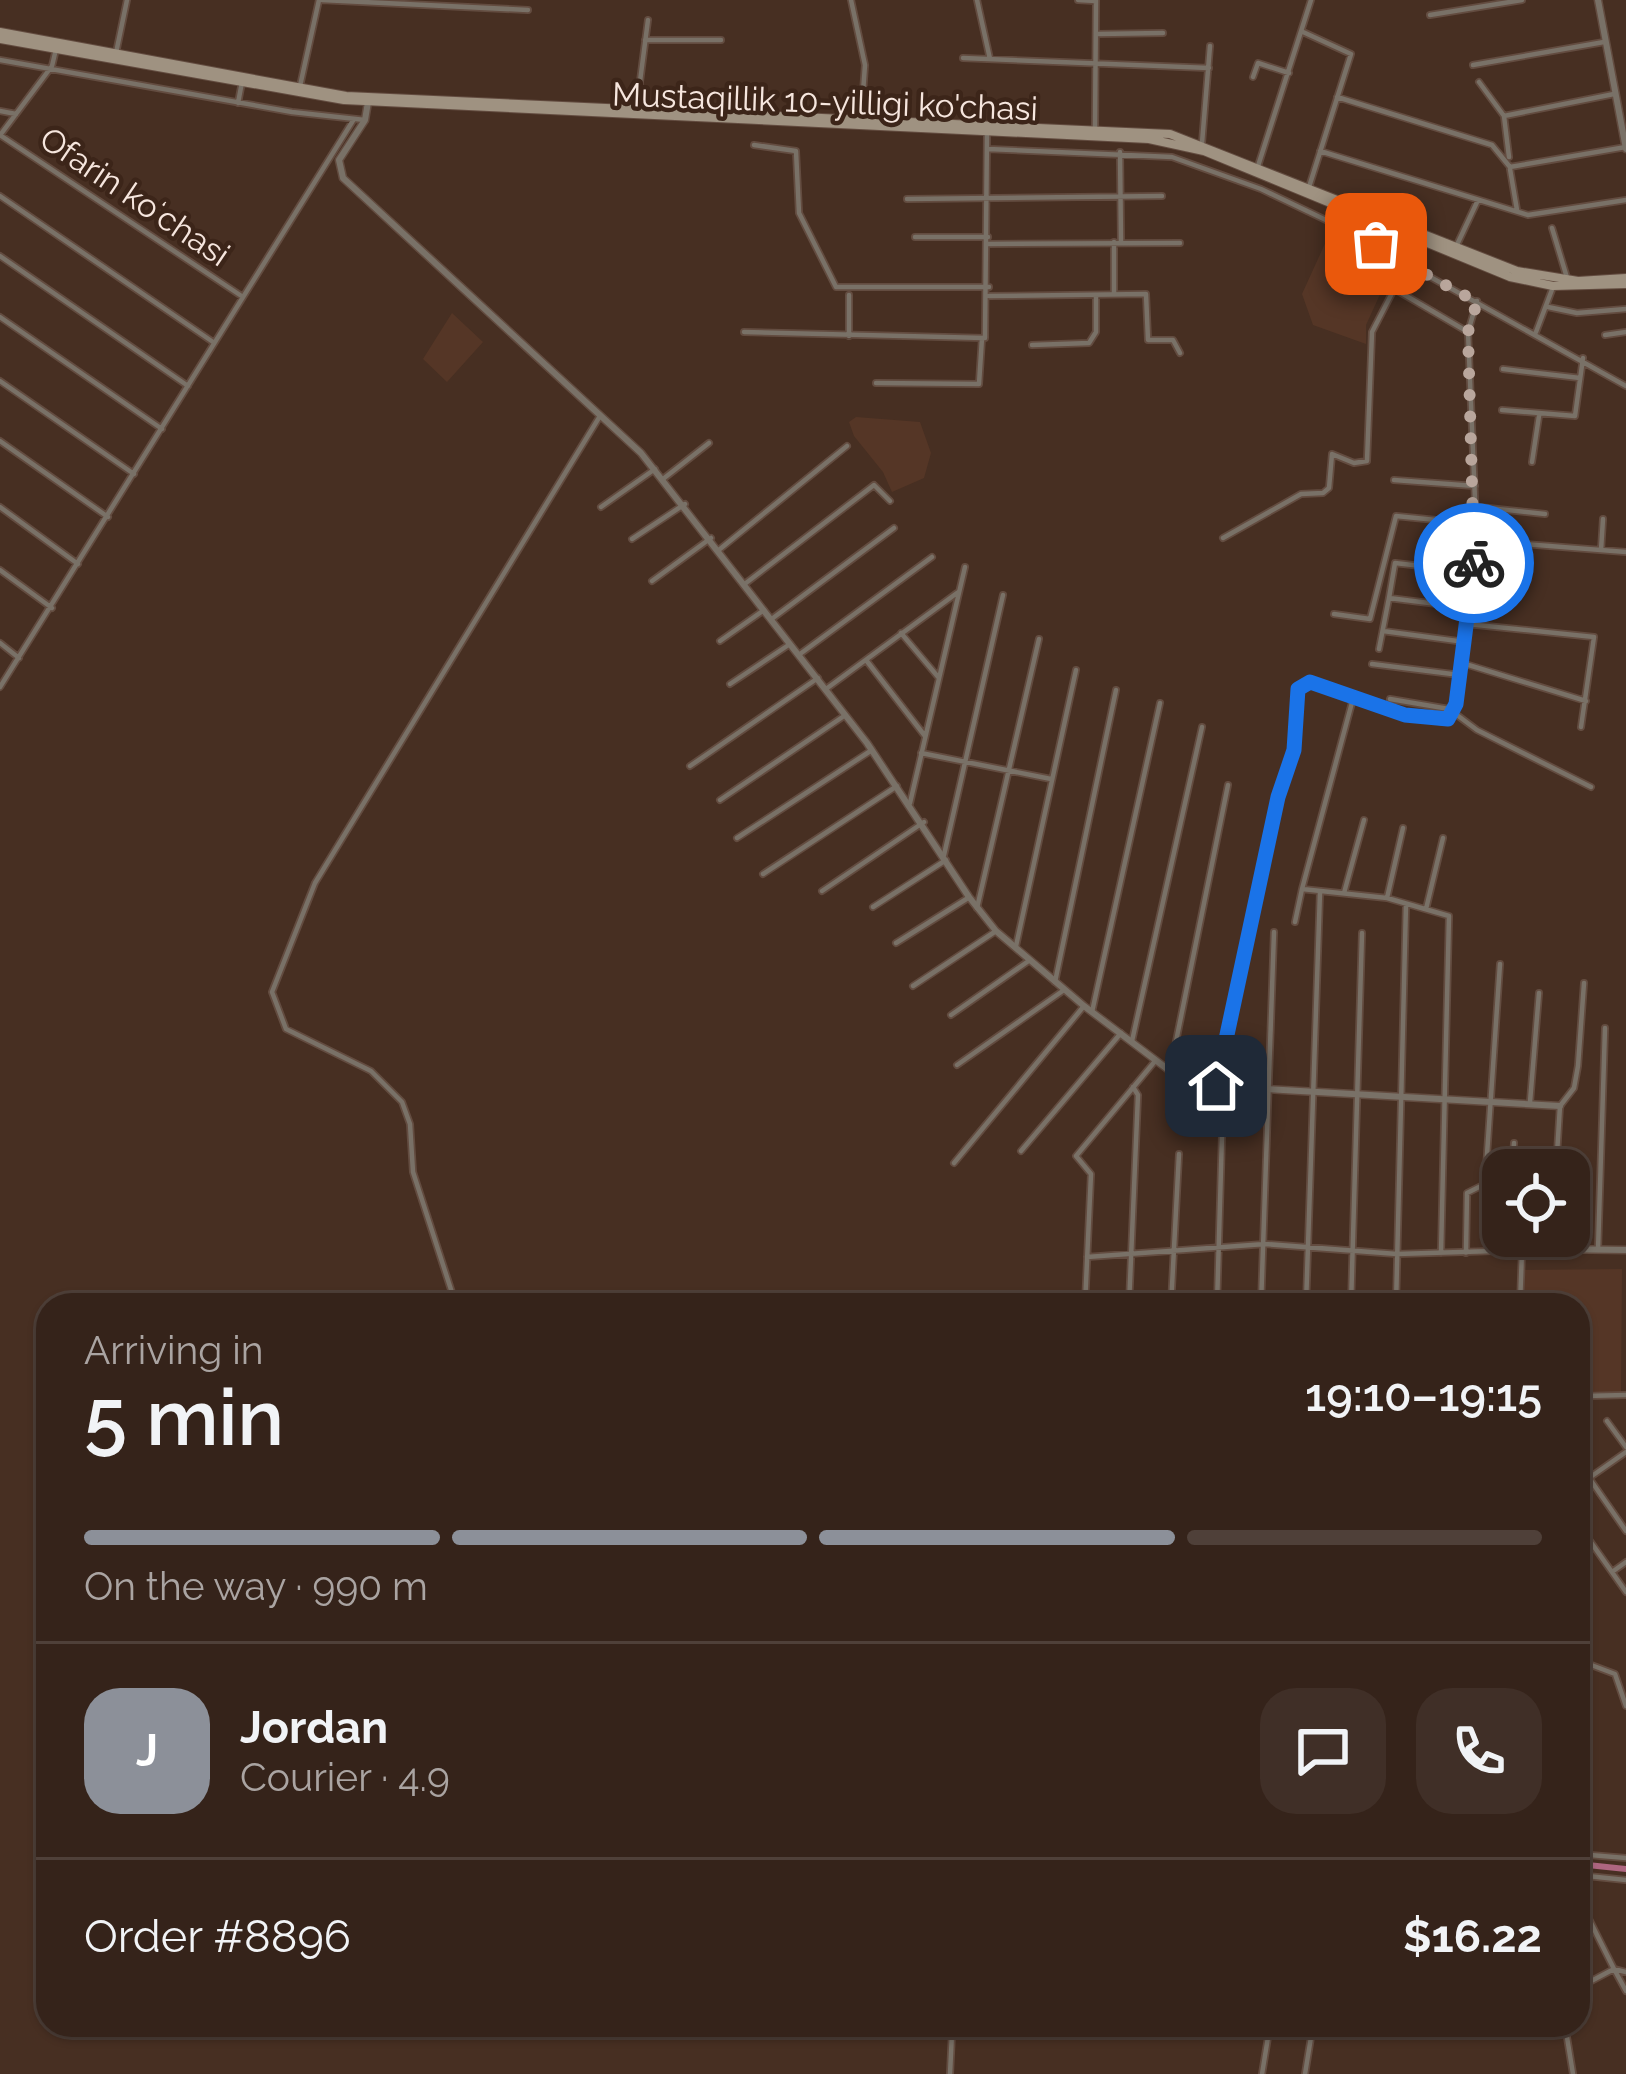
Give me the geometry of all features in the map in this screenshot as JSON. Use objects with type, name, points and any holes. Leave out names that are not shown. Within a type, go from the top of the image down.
[{"type":"main road","name":"Mustaqillik 10-yilligi ko'chasi","points":[[0,35],[346,96],[635,114],[1170,134],[1202,143],[1455,249],[1569,284]]},
{"type":"main road","name":"Mustaqillik 10-yilligi ko'chasi","points":[[0,35],[55,52],[368,103],[1149,139],[1189,146],[1510,277],[1553,286],[1626,281]]},
{"type":"street","points":[[116,53],[128,0]]},
{"type":"street","points":[[300,86],[320,0],[528,10]]},
{"type":"street","points":[[851,0],[866,65],[861,120]]},
{"type":"street","points":[[977,0],[990,59]]},
{"type":"street","points":[[1078,0],[1096,1],[1094,129]]},
{"type":"street","points":[[1258,166],[1311,0]]},
{"type":"street","points":[[1430,15],[1522,0]]},
{"type":"street","points":[[1510,167],[1626,148],[1598,0]]},
{"type":"street","points":[[635,114],[648,20]]},
{"type":"street","points":[[1303,32],[1351,51],[1309,187]]},
{"type":"street","points":[[1096,34],[1163,34]]},
{"type":"street","points":[[646,40],[721,40]]},
{"type":"street","points":[[1473,65],[1604,42]]},
{"type":"street","points":[[1202,143],[1210,46]]},
{"type":"street","points":[[0,135],[50,68],[55,52]]},
{"type":"street","points":[[963,58],[1209,68]]},
{"type":"street","points":[[0,60],[238,103],[365,120]]},
{"type":"street","points":[[1253,77],[1258,63],[1289,73]]},
{"type":"street","points":[[1479,82],[1504,116],[1517,211]]},
{"type":"street","points":[[238,103],[242,85]]},
{"type":"street","points":[[1504,116],[1615,94]]},
{"type":"street","points":[[1337,98],[1492,145],[1510,167]]},
{"type":"street","points":[[368,103],[365,120],[339,160],[343,178],[663,479],[872,750],[969,898],[996,931],[1064,990],[1170,1071],[1216,1086],[1560,1106]]},
{"type":"street","points":[[0,111],[16,114]]},
{"type":"street","points":[[0,687],[354,119]]},
{"type":"street","points":[[744,332],[982,338],[987,334],[987,131]]},
{"type":"street","name":"Ofarin koʻchasi","points":[[0,135],[243,297]]},
{"type":"street","points":[[754,145],[796,151],[799,213],[836,287],[989,287]]},
{"type":"street","points":[[988,149],[1120,152],[1187,160],[1303,207],[1376,244],[1418,240]]},
{"type":"street","points":[[1320,151],[1534,215],[1626,200]]},
{"type":"street","points":[[1114,294],[1120,152]]},
{"type":"street","points":[[0,196],[215,343]]},
{"type":"street","points":[[907,199],[1162,196]]},
{"type":"street","points":[[1455,249],[1479,197]]},
{"type":"street","points":[[1552,228],[1569,284]]},
{"type":"street","points":[[915,237],[1180,243]]},
{"type":"street","points":[[1223,538],[1308,491],[1323,493],[1329,488],[1332,454],[1354,463],[1367,461],[1372,332],[1391,287],[1407,264],[1405,254],[1392,245]]},
{"type":"street","points":[[0,256],[188,386]]},
{"type":"street","points":[[1407,264],[1626,384]]},
{"type":"street","points":[[1536,332],[1553,286]]},
{"type":"street","points":[[1391,287],[1468,332]]},
{"type":"street","points":[[989,296],[1146,294],[1148,341],[1173,340],[1180,353]]},
{"type":"street","points":[[1032,345],[1089,343],[1096,332],[1096,295]]},
{"type":"street","points":[[849,296],[849,336]]},
{"type":"street","points":[[1216,1086],[1278,797],[1294,750],[1298,689],[1310,682],[1444,722],[1454,711],[1476,524],[1468,332],[1477,302]]},
{"type":"street","points":[[1548,307],[1577,313],[1626,309]]},
{"type":"street","points":[[0,317],[162,429]]},
{"type":"street","points":[[1604,334],[1626,332]]},
{"type":"street","points":[[876,383],[979,383],[982,338]]},
{"type":"street","points":[[1502,410],[1575,416],[1583,358]]},
{"type":"street","points":[[1503,369],[1580,379]]},
{"type":"street","points":[[0,381],[134,475]]},
{"type":"street","points":[[452,1293],[413,1172],[410,1124],[403,1102],[371,1071],[286,1029],[272,992],[315,884],[600,416]]},
{"type":"street","points":[[1532,462],[1540,416]]},
{"type":"street","points":[[0,441],[108,517]]},
{"type":"street","points":[[663,479],[709,443]]},
{"type":"street","points":[[720,549],[848,446]]},
{"type":"street","points":[[601,508],[655,470]]},
{"type":"street","points":[[1394,480],[1475,486]]},
{"type":"street","points":[[746,583],[874,484],[890,501]]},
{"type":"street","points":[[632,539],[685,504]]},
{"type":"street","points":[[0,507],[79,565]]},
{"type":"street","points":[[1476,507],[1545,514]]},
{"type":"street","points":[[1334,614],[1370,619],[1396,516],[1476,524]]},
{"type":"street","points":[[1601,550],[1603,519]]},
{"type":"street","points":[[773,618],[894,528]]},
{"type":"street","points":[[652,581],[711,538]]},
{"type":"street","points":[[1475,540],[1626,552]]},
{"type":"street","points":[[800,654],[932,556]]},
{"type":"street","points":[[1379,649],[1395,563],[1473,572]]},
{"type":"street","points":[[910,803],[964,567]]},
{"type":"street","points":[[0,570],[52,608]]},
{"type":"street","points":[[826,689],[959,592]]},
{"type":"street","points":[[873,907],[945,858],[1003,595]]},
{"type":"street","points":[[1390,598],[1469,608]]},
{"type":"street","points":[[720,640],[766,608]]},
{"type":"street","points":[[1467,624],[1594,637],[1581,727]]},
{"type":"street","points":[[1383,631],[1465,642]]},
{"type":"street","points":[[901,634],[939,678]]},
{"type":"street","points":[[977,908],[1039,639]]},
{"type":"street","points":[[0,643],[20,658]]},
{"type":"street","points":[[730,684],[792,643]]},
{"type":"street","points":[[866,660],[926,736]]},
{"type":"street","points":[[1372,664],[1460,676]]},
{"type":"street","points":[[1462,664],[1586,701]]},
{"type":"street","points":[[1016,947],[1076,670]]},
{"type":"street","points":[[690,766],[818,678]]},
{"type":"street","points":[[1055,982],[1116,690]]},
{"type":"street","points":[[1295,922],[1354,695]]},
{"type":"street","points":[[1390,699],[1454,711],[1477,730],[1592,787]]},
{"type":"street","points":[[954,1163],[1088,1009],[1160,703]]},
{"type":"street","points":[[720,800],[846,715]]},
{"type":"street","points":[[1132,1041],[1202,727]]},
{"type":"street","points":[[737,838],[872,750]]},
{"type":"street","points":[[921,753],[1052,780]]},
{"type":"street","points":[[1170,1071],[1228,784]]},
{"type":"street","points":[[763,874],[897,786]]},
{"type":"street","points":[[1344,893],[1364,820]]},
{"type":"street","points":[[822,891],[923,822]]},
{"type":"street","points":[[1387,898],[1403,828]]},
{"type":"street","points":[[1426,909],[1443,838]]},
{"type":"street","points":[[1302,889],[1387,898],[1449,916],[1442,1253]]},
{"type":"street","points":[[1306,1293],[1320,892]]},
{"type":"street","points":[[896,943],[969,898]]},
{"type":"street","points":[[1396,1293],[1406,904]]},
{"type":"street","points":[[913,986],[996,931]]},
{"type":"street","points":[[1262,1293],[1274,932]]},
{"type":"street","points":[[1351,1293],[1363,933]]},
{"type":"street","points":[[951,1015],[1031,960]]},
{"type":"street","points":[[1466,1253],[1467,1193],[1485,1184],[1500,964]]},
{"type":"street","points":[[1557,1149],[1560,1106],[1574,1088],[1584,983]]},
{"type":"street","points":[[957,1065],[1064,990]]},
{"type":"street","points":[[1530,1102],[1539,993]]},
{"type":"street","points":[[1598,1250],[1605,1028]]},
{"type":"street","points":[[1021,1151],[1121,1033]]},
{"type":"street","points":[[1086,1293],[1091,1174],[1076,1156],[1156,1060]]},
{"type":"street","points":[[1129,1293],[1138,1095],[1133,1087]]},
{"type":"street","points":[[1217,1293],[1223,1101],[1232,1089]]},
{"type":"street","points":[[1514,1143],[1514,1149]]},
{"type":"street","points":[[1172,1293],[1179,1154]]},
{"type":"street","points":[[1088,1257],[1265,1244],[1396,1254],[1482,1252]]},
{"type":"street","points":[[1590,1250],[1626,1250]]},
{"type":"street","points":[[1520,1293],[1522,1257]]},
{"type":"street","points":[[1590,1396],[1626,1395]]},
{"type":"street","points":[[1590,1477],[1626,1449],[1607,1421]]},
{"type":"street","points":[[1590,1479],[1626,1531]]},
{"type":"street","points":[[1590,1541],[1626,1592]]},
{"type":"street","points":[[1612,1572],[1626,1562]]},
{"type":"street","points":[[1590,1665],[1615,1674],[1626,1706]]},
{"type":"street","points":[[1590,1855],[1626,1858]]},
{"type":"street","points":[[1590,1877],[1626,1880]]},
{"type":"street","points":[[1590,1921],[1626,1991]]},
{"type":"street","points":[[1590,1982],[1614,1970],[1626,1972]]},
{"type":"street","points":[[950,2074],[952,2037]]},
{"type":"street","points":[[1262,2074],[1268,2037]]},
{"type":"street","points":[[1305,2074],[1311,2037]]},
{"type":"street","points":[[1566,2037],[1573,2074]]},
{"type":"shaded area","points":[[1328,237],[1394,264],[1366,325],[1366,344],[1313,325],[1302,294]]},
{"type":"shaded area","points":[[452,313],[483,342],[447,382],[423,359]]},
{"type":"shaded area","points":[[856,417],[920,422],[931,453],[924,478],[892,492],[883,472],[854,436],[849,422]]},
{"type":"shaded area","points":[[1622,1269],[1621,1393],[1590,1394],[1590,1293],[1524,1293],[1525,1270]]},
{"type":"waterway","points":[[1590,1865],[1626,1869]]},
{"type":"way so far","points":[[1376,244],[1392,245],[1405,254],[1407,264],[1477,302],[1468,332],[1475,460],[1474,563]]},
{"type":"route","points":[[1216,1086],[1278,797],[1294,750],[1298,689],[1310,682],[1405,715],[1444,722],[1456,704],[1474,563]]}]
